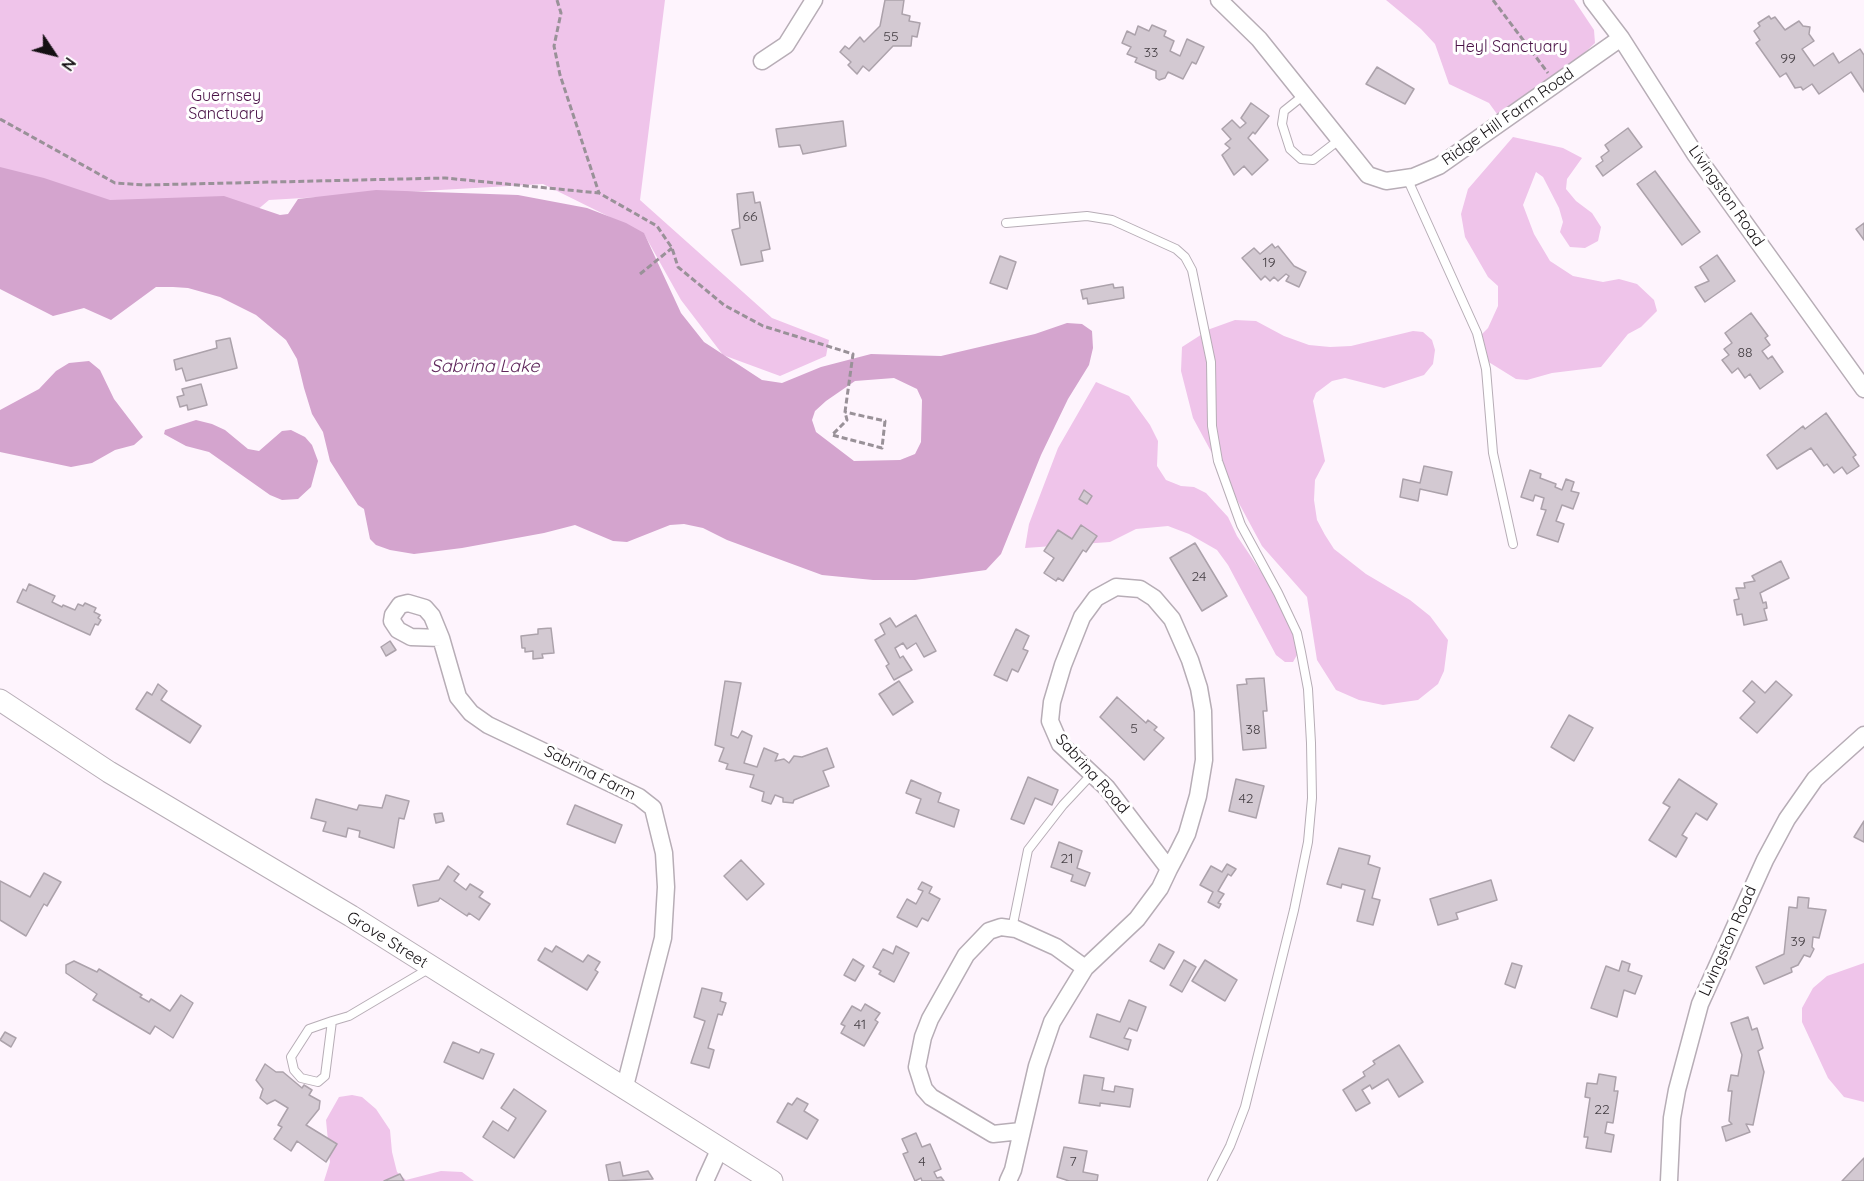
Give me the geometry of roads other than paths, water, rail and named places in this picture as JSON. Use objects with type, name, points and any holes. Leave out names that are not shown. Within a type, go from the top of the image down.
[{"type":"street","points":[[762,61],[786,45],[814,0]]},
{"type":"street","name":"Ridge Hill Farm Road","points":[[1219,0],[1258,39],[1368,175],[1386,181],[1407,178],[1439,166],[1620,38]]},
{"type":"street","name":"Livingston Road","points":[[1592,0],[1620,38],[1695,154],[1864,389]]},
{"type":"street","name":"Sabrina Road","points":[[1008,1181],[1015,1161],[1037,1066],[1052,1022],[1084,968],[1147,908],[1169,869],[1187,834],[1198,796],[1204,760],[1203,711],[1199,688],[1172,619],[1154,598],[1140,589],[1116,587],[1105,592],[1090,605],[1073,638],[1052,702],[1050,721],[1056,737],[1127,812],[1169,869]]},
{"type":"street","name":"Sabrina Farm","points":[[441,638],[458,697],[471,713],[488,725],[639,797],[653,808],[664,853],[666,887],[663,938],[624,1090]]},
{"type":"street","name":"Grove Street","points":[[0,700],[109,772],[348,915],[772,1181]]},
{"type":"street","name":"Livingston Road","points":[[1670,1181],[1672,1118],[1677,1090],[1700,1004],[1765,860],[1787,819],[1815,779],[1864,735]]},
{"type":"street","points":[[1015,1161],[993,1134],[931,1097],[920,1078],[918,1055],[930,1019],[966,955],[989,930],[1000,927],[1012,929],[1056,947],[1084,968]]},
{"type":"street","points":[[993,1134],[1021,1131]]},
{"type":"street","points":[[705,1181],[720,1148]]},
{"type":"lane","points":[[1304,95],[1284,111],[1282,124],[1290,149],[1301,159],[1313,160],[1340,140]]},
{"type":"lane","points":[[1407,178],[1477,333],[1486,369],[1493,453],[1513,544]]},
{"type":"lane","points":[[1006,223],[1087,216],[1112,220],[1176,249],[1185,257],[1192,270],[1211,362],[1212,426],[1218,461],[1241,525],[1297,633],[1308,689],[1311,743],[1312,798],[1308,842],[1292,921],[1245,1107],[1230,1146],[1212,1181]]},
{"type":"lane","points":[[1012,929],[1028,850],[1063,805],[1093,774]]},
{"type":"lane","points":[[332,1021],[326,1076],[318,1082],[301,1078],[294,1070],[291,1057],[309,1029],[332,1021],[349,1016],[431,968]]},
{"type":"water","name":"Sabrina Lake","points":[[0,167],[44,178],[110,200],[224,196],[280,215],[288,214],[298,199],[376,190],[518,195],[587,208],[626,223],[644,233],[681,313],[704,342],[762,380],[782,383],[821,367],[871,354],[941,356],[1035,334],[1067,323],[1082,324],[1092,331],[1093,348],[1089,365],[1068,399],[1041,455],[1001,554],[986,570],[915,580],[873,580],[822,575],[727,540],[703,528],[684,524],[670,525],[627,542],[613,541],[575,525],[462,548],[414,554],[390,550],[376,545],[370,539],[364,509],[358,505],[330,461],[323,432],[312,414],[297,359],[286,340],[256,315],[220,297],[188,288],[156,287],[111,320],[84,308],[53,316],[0,289]],"holes":[[[894,378],[917,389],[922,400],[921,442],[915,454],[900,460],[854,461],[816,432],[812,420],[815,411],[855,381]]]},
{"type":"water","points":[[89,361],[100,370],[114,399],[143,437],[134,445],[115,450],[92,463],[71,467],[0,452],[0,410],[39,389],[56,371],[69,363]]},
{"type":"water","points":[[196,420],[225,430],[248,449],[259,451],[282,431],[291,430],[305,437],[312,445],[318,461],[311,487],[298,499],[282,500],[270,495],[209,452],[186,446],[164,434],[165,430]]},
{"type":"park label","name":"Heyl Sanctuary","points":[[1511,47]]},
{"type":"park label","name":"Guernsey Sanctuary","points":[[226,105]]}]
